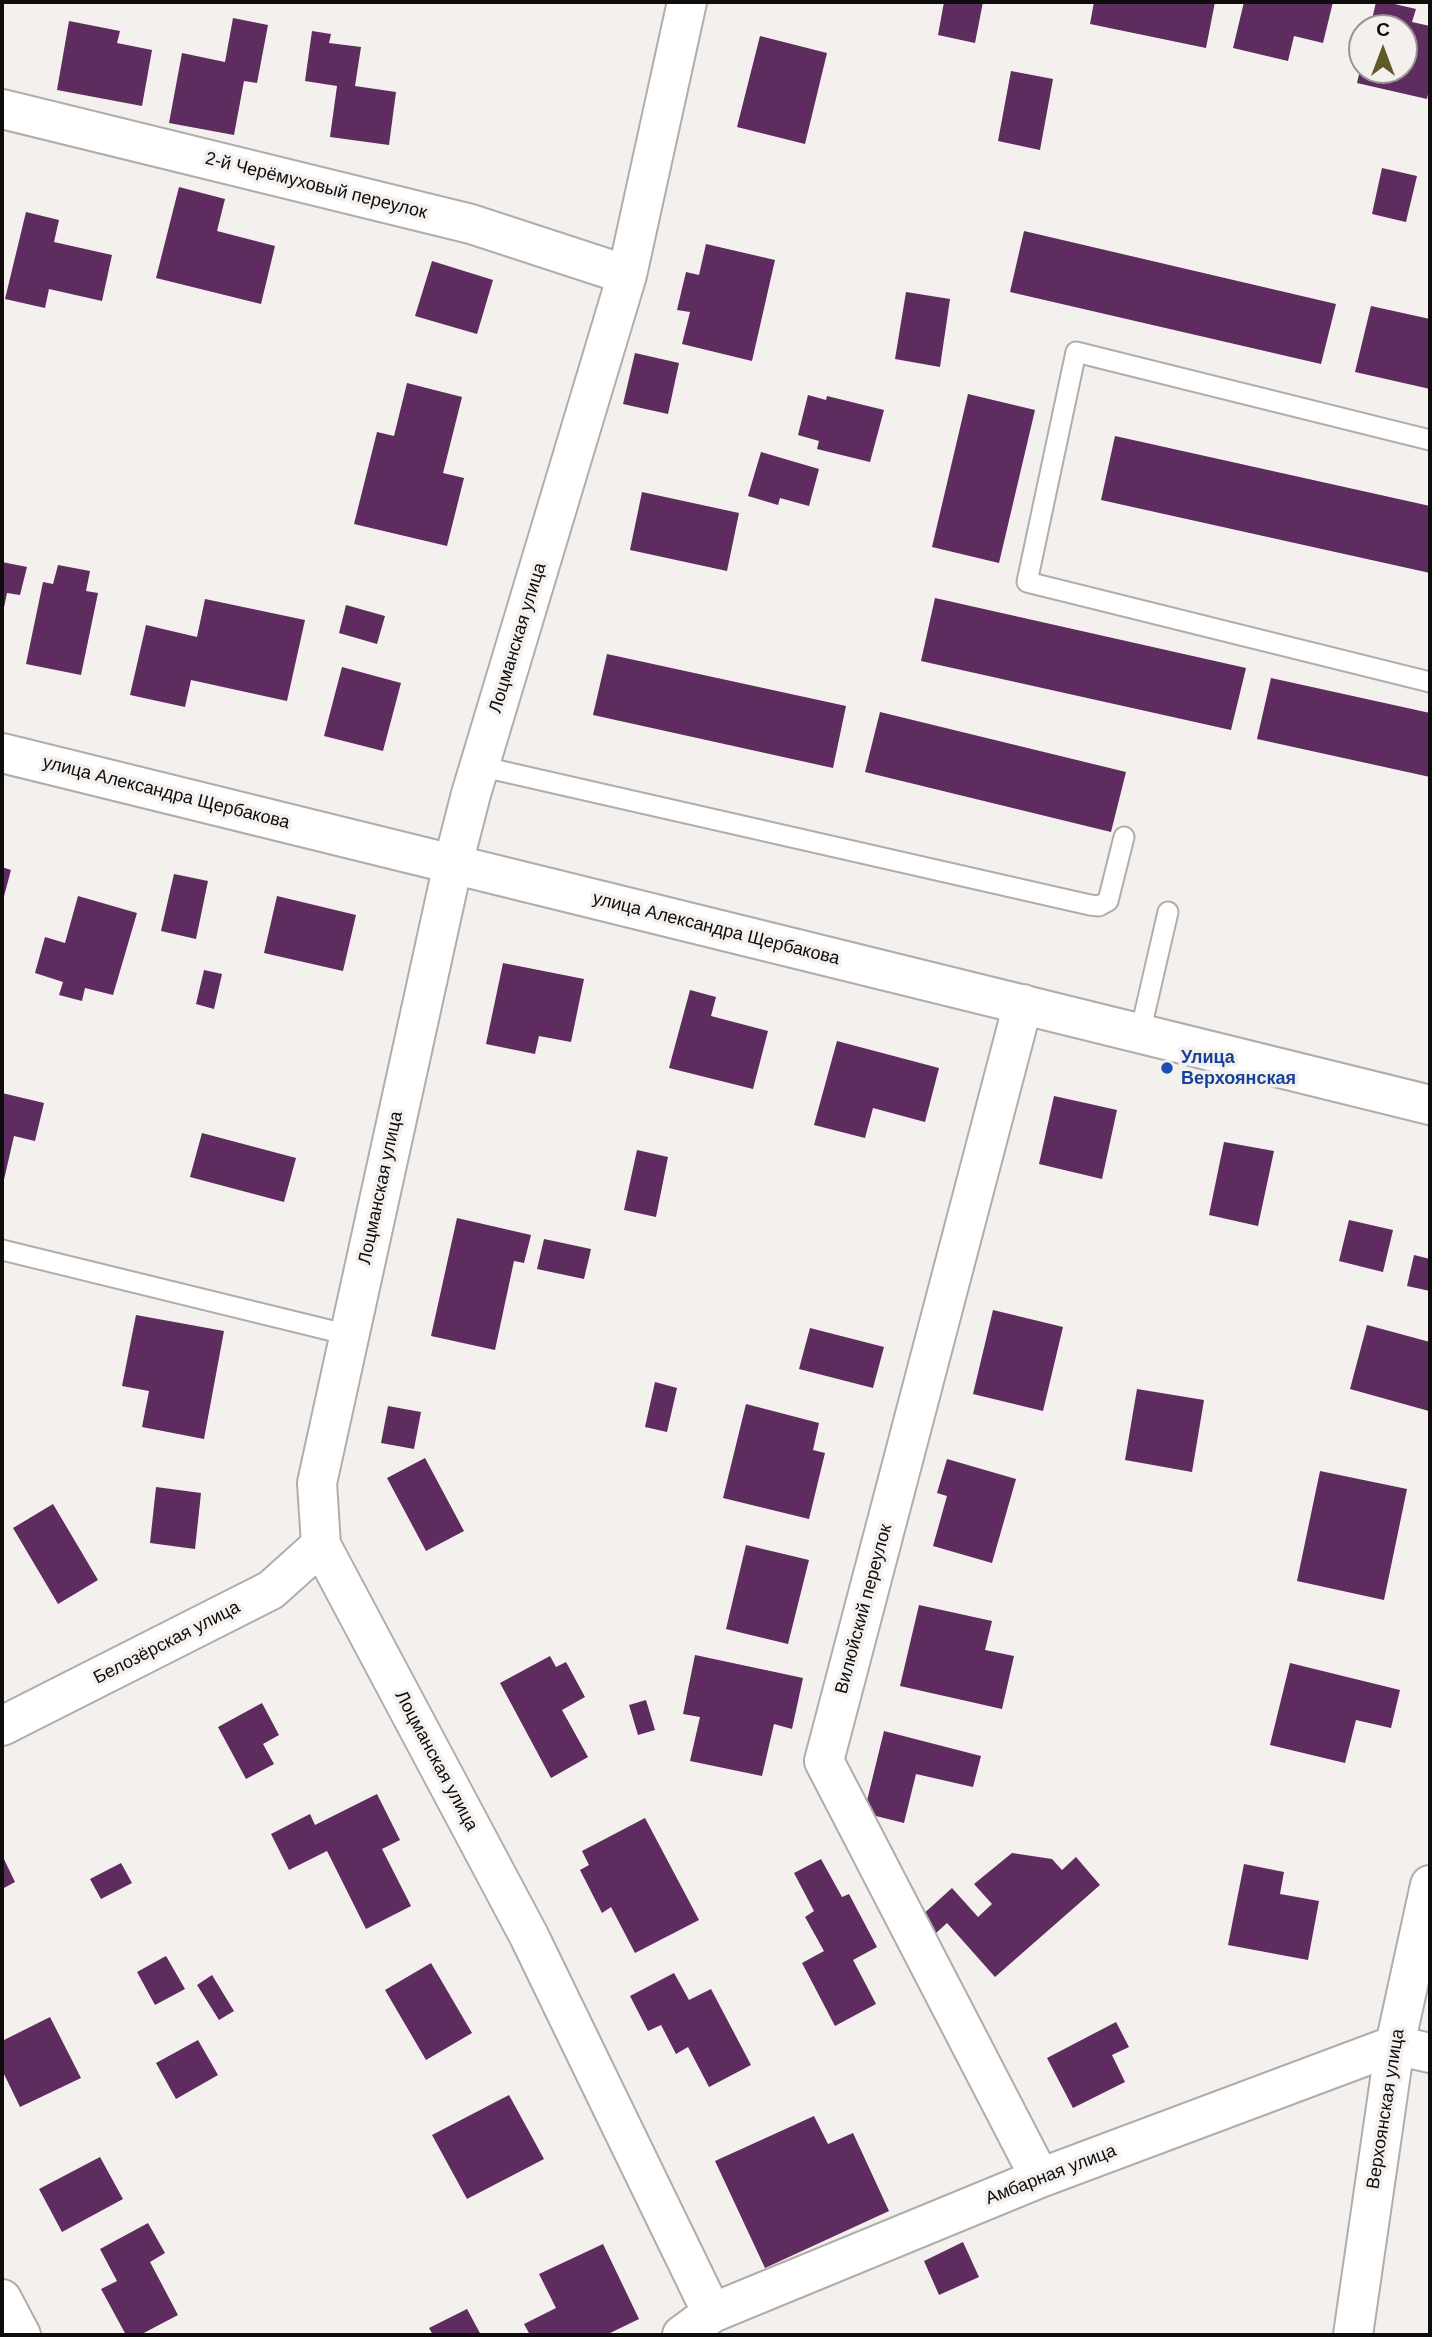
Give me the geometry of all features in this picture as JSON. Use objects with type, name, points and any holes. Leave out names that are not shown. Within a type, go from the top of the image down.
[{"type":"street","name":"Лоцманская улица","points":[[687,2],[626,275],[479,766],[453,864],[317,1483],[321,1545],[529,1936],[712,2313]]},
{"type":"street","name":"2-й Черёмуховый переулок","points":[[2,109],[471,224],[626,275]]},
{"type":"street","name":"улица Александра Щербакова","points":[[2,753],[1430,1105]]},
{"type":"street","name":"Вилюйский переулок","points":[[1023,1004],[824,1761],[1040,2178]]},
{"type":"street","name":"Белозёрская улица","points":[[2,1726],[271,1590],[321,1545]]},
{"type":"street","name":"Верхоянская улица","points":[[1353,2335],[1413,2049],[1430,1885]]},
{"type":"street","name":"Амбарная улица","points":[[682,2335],[712,2313],[1040,2178],[1413,2049]]},
{"type":"lane","points":[[1430,440],[1076,352],[1027,582],[1430,682]]},
{"type":"lane","points":[[479,766],[1099,906],[1108,901],[1124,837]]},
{"type":"lane","points":[[1140,1034],[1168,912]]},
{"type":"lane","points":[[2,1250],[349,1335]]},
{"type":"building","points":[[944,2],[983,2],[975,43],[938,35]]},
{"type":"building","points":[[1094,2],[1215,2],[1206,48],[1090,24]]},
{"type":"building","points":[[1244,2],[1333,2],[1323,43],[1294,36],[1288,61],[1233,48]]},
{"type":"building","points":[[1376,2],[1416,9],[1414,14],[1373,14]]},
{"type":"building","points":[[233,18],[268,25],[257,83],[244,81],[234,135],[169,123],[182,53],[225,62]]},
{"type":"building","points":[[69,21],[120,31],[117,43],[152,50],[142,106],[57,90]]},
{"type":"building","points":[[1418,23],[1430,26],[1430,84],[1427,99],[1361,84],[1418,84]]},
{"type":"building","points":[[312,31],[331,34],[329,43],[361,47],[355,86],[396,92],[389,145],[330,137],[337,86],[305,81]]},
{"type":"building","points":[[760,36],[827,53],[805,144],[737,127]]},
{"type":"building","points":[[1011,71],[1053,79],[1040,150],[998,141]]},
{"type":"building","points":[[1382,168],[1417,176],[1406,222],[1372,214]]},
{"type":"building","points":[[179,187],[225,199],[217,231],[275,246],[261,304],[156,278]]},
{"type":"building","points":[[26,212],[59,220],[54,242],[112,255],[102,301],[49,289],[45,308],[5,299]]},
{"type":"building","points":[[1024,231],[1336,304],[1321,364],[1010,292]]},
{"type":"building","points":[[706,244],[775,260],[752,361],[682,344],[690,312],[677,310],[686,272],[699,275]]},
{"type":"building","points":[[432,261],[493,280],[477,334],[415,316]]},
{"type":"building","points":[[906,292],[950,299],[940,367],[895,359]]},
{"type":"building","points":[[1371,306],[1430,319],[1430,389],[1355,372]]},
{"type":"building","points":[[635,353],[679,363],[668,414],[623,404]]},
{"type":"building","points":[[407,383],[462,397],[443,473],[464,478],[447,546],[354,524],[377,432],[394,436]]},
{"type":"building","points":[[968,394],[1035,410],[999,563],[932,547]]},
{"type":"building","points":[[808,395],[826,400],[827,396],[884,410],[870,462],[817,449],[819,441],[798,435]]},
{"type":"building","points":[[1115,436],[1430,506],[1430,573],[1101,500]]},
{"type":"building","points":[[761,452],[819,469],[809,506],[780,498],[778,505],[748,496]]},
{"type":"building","points":[[642,492],[739,513],[727,571],[630,550]]},
{"type":"building","points":[[2,562],[27,567],[20,595],[7,593],[3,612]]},
{"type":"building","points":[[58,565],[90,571],[86,591],[98,593],[81,675],[26,664],[43,582],[53,584]]},
{"type":"building","points":[[935,598],[1246,668],[1231,730],[921,661]]},
{"type":"building","points":[[205,599],[305,620],[287,701],[191,680],[185,707],[130,695],[146,625],[197,637]]},
{"type":"building","points":[[346,605],[385,616],[377,644],[339,633]]},
{"type":"building","points":[[607,654],[846,706],[833,768],[593,715]]},
{"type":"building","points":[[342,667],[401,683],[383,751],[324,736]]},
{"type":"building","points":[[1271,678],[1430,713],[1430,777],[1257,739]]},
{"type":"building","points":[[880,712],[1126,772],[1111,832],[865,772]]},
{"type":"building","points":[[2,867],[11,870],[3,900],[2,900]]},
{"type":"building","points":[[174,874],[208,881],[196,939],[161,931]]},
{"type":"building","points":[[78,896],[137,913],[113,995],[85,988],[82,1001],[59,995],[63,982],[35,973],[45,937],[65,943]]},
{"type":"building","points":[[277,896],[356,915],[343,971],[264,953]]},
{"type":"building","points":[[503,963],[584,979],[571,1042],[539,1036],[535,1054],[486,1044]]},
{"type":"building","points":[[204,970],[222,974],[214,1009],[196,1004]]},
{"type":"building","points":[[690,990],[716,997],[711,1016],[768,1031],[753,1089],[669,1068]]},
{"type":"building","points":[[837,1041],[939,1068],[925,1122],[873,1108],[865,1138],[814,1125]]},
{"type":"building","points":[[2,1093],[44,1103],[35,1141],[14,1136],[3,1184]]},
{"type":"building","points":[[1054,1096],[1117,1110],[1102,1179],[1039,1164]]},
{"type":"building","points":[[202,1133],[296,1158],[284,1202],[190,1177]]},
{"type":"building","points":[[1224,1142],[1274,1151],[1258,1226],[1209,1215]]},
{"type":"building","points":[[637,1150],[668,1157],[656,1217],[624,1210]]},
{"type":"building","points":[[457,1218],[531,1235],[524,1263],[514,1261],[495,1350],[431,1336]]},
{"type":"building","points":[[1349,1220],[1393,1230],[1383,1272],[1339,1261]]},
{"type":"building","points":[[544,1239],[591,1249],[584,1279],[537,1269]]},
{"type":"building","points":[[1414,1255],[1430,1259],[1430,1291],[1407,1286]]},
{"type":"building","points":[[993,1310],[1063,1327],[1043,1411],[973,1394]]},
{"type":"building","points":[[136,1315],[224,1331],[204,1439],[142,1427],[149,1391],[122,1386]]},
{"type":"building","points":[[1367,1325],[1430,1342],[1429,1411],[1350,1389]]},
{"type":"building","points":[[810,1328],[884,1347],[873,1388],[799,1369]]},
{"type":"building","points":[[655,1382],[677,1388],[667,1432],[645,1427]]},
{"type":"building","points":[[1137,1389],[1204,1400],[1192,1472],[1125,1460]]},
{"type":"building","points":[[746,1404],[819,1423],[813,1450],[825,1453],[809,1519],[723,1498]]},
{"type":"building","points":[[388,1406],[421,1412],[414,1449],[381,1443]]},
{"type":"building","points":[[425,1458],[464,1531],[426,1551],[387,1478]]},
{"type":"building","points":[[947,1459],[1016,1479],[992,1563],[933,1546],[947,1496],[937,1493]]},
{"type":"building","points":[[1320,1471],[1407,1489],[1384,1600],[1297,1581]]},
{"type":"building","points":[[156,1487],[201,1493],[195,1549],[150,1543]]},
{"type":"building","points":[[53,1504],[98,1580],[58,1604],[13,1528]]},
{"type":"building","points":[[746,1545],[809,1560],[788,1644],[726,1629]]},
{"type":"building","points":[[919,1605],[992,1621],[985,1650],[1014,1656],[1002,1709],[900,1686]]},
{"type":"building","points":[[695,1655],[803,1678],[792,1729],[774,1724],[762,1776],[690,1761],[700,1717],[683,1714]]},
{"type":"building","points":[[550,1656],[556,1667],[566,1662],[585,1697],[562,1710],[588,1757],[551,1778],[500,1683]]},
{"type":"building","points":[[1290,1663],[1400,1690],[1391,1728],[1356,1720],[1345,1763],[1270,1745]]},
{"type":"building","points":[[646,1700],[655,1730],[638,1735],[629,1705]]},
{"type":"building","points":[[262,1703],[279,1735],[263,1744],[274,1764],[246,1779],[218,1727]]},
{"type":"building","points":[[884,1731],[981,1756],[973,1787],[916,1774],[904,1823],[864,1813]]},
{"type":"building","points":[[377,1794],[400,1840],[382,1849],[411,1906],[366,1929],[327,1851],[289,1870],[271,1834],[310,1814],[315,1825]]},
{"type":"building","points":[[645,1818],[699,1920],[635,1953],[611,1907],[602,1913],[580,1870],[589,1865],[582,1851]]},
{"type":"building","points":[[1012,1853],[1052,1859],[1062,1870],[1076,1857],[1100,1885],[995,1977],[947,1923],[935,1934],[920,1917],[952,1888],[978,1917],[992,1904],[974,1884]]},
{"type":"building","points":[[2,1855],[15,1882],[2,1889]]},
{"type":"building","points":[[821,1859],[842,1897],[849,1894],[877,1947],[853,1960],[876,2004],[835,2026],[802,1963],[824,1951],[805,1917],[814,1911],[794,1873]]},
{"type":"building","points":[[121,1863],[132,1883],[101,1899],[90,1879]]},
{"type":"building","points":[[1244,1864],[1284,1872],[1280,1894],[1319,1901],[1308,1960],[1228,1945]]},
{"type":"building","points":[[166,1956],[185,1989],[155,2005],[137,1972]]},
{"type":"building","points":[[431,1963],[472,2033],[426,2060],[385,1990]]},
{"type":"building","points":[[674,1973],[689,2000],[711,1989],[751,2065],[709,2087],[688,2047],[676,2054],[661,2025],[648,2031],[630,1996]]},
{"type":"building","points":[[212,1975],[234,2011],[219,2020],[197,1985]]},
{"type":"building","points":[[50,2017],[81,2078],[20,2107],[2,2070],[2,2041]]},
{"type":"building","points":[[1116,2022],[1129,2047],[1112,2055],[1125,2082],[1073,2108],[1047,2058]]},
{"type":"building","points":[[198,2040],[218,2075],[176,2099],[156,2063]]},
{"type":"building","points":[[509,2095],[544,2159],[467,2199],[432,2135]]},
{"type":"building","points":[[814,2116],[828,2144],[853,2133],[889,2211],[765,2268],[715,2161]]},
{"type":"building","points":[[100,2157],[123,2199],[62,2232],[39,2189]]},
{"type":"building","points":[[148,2223],[165,2253],[150,2262],[178,2315],[140,2335],[126,2335],[101,2289],[117,2281],[100,2249]]},
{"type":"building","points":[[963,2242],[979,2277],[939,2295],[924,2261]]},
{"type":"building","points":[[603,2244],[639,2319],[606,2335],[530,2335],[524,2324],[556,2308],[539,2274]]},
{"type":"building","points":[[467,2309],[481,2335],[433,2335],[429,2328]]},
{"type":"place","name":"Улица Верхоянская","points":[[1167,1068]]}]
